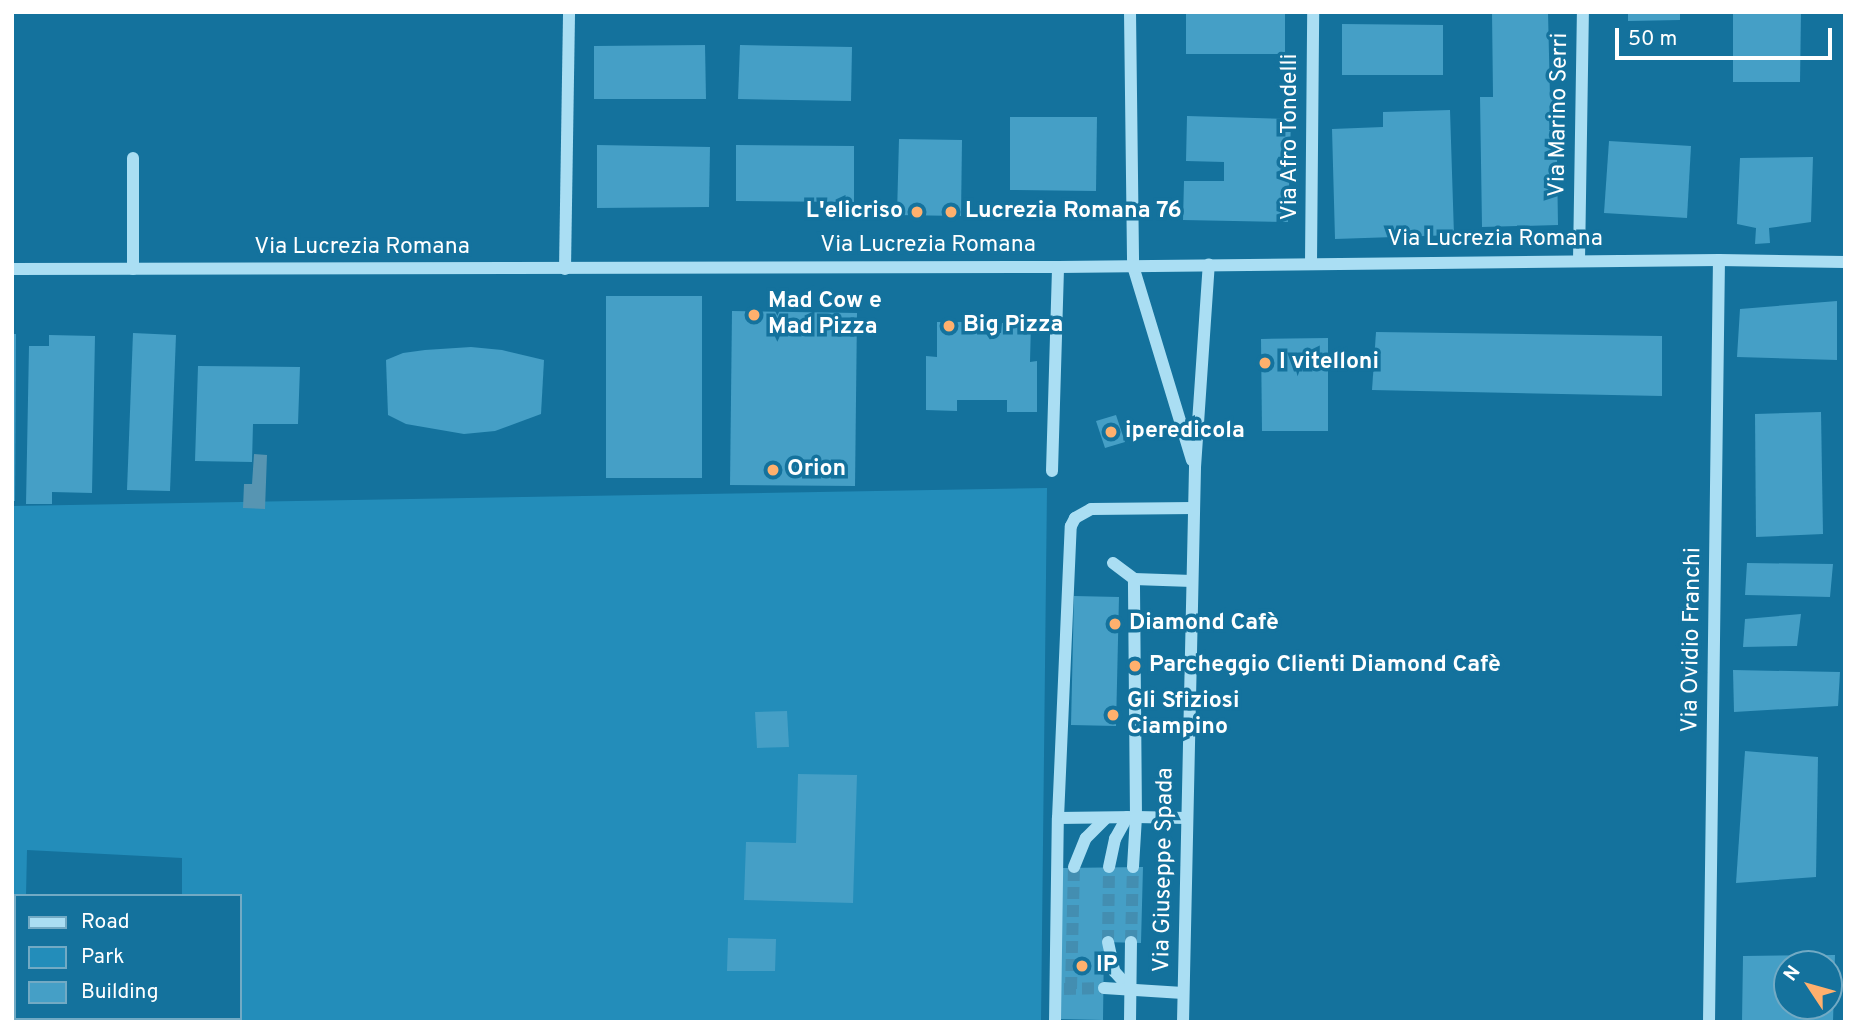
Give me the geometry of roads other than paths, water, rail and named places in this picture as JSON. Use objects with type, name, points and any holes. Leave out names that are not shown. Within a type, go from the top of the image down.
[{"type":"street","points":[[565,269],[569,12]]},
{"type":"street","name":"Via Giuseppe Spada","points":[[1129,12],[1133,266],[1195,467]]},
{"type":"street","name":"Via Afro Tondelli","points":[[1311,263],[1313,12]]},
{"type":"street","name":"Via Marino Serri","points":[[1579,261],[1583,12]]},
{"type":"street","points":[[133,158],[133,269]]},
{"type":"street","name":"Via Lucrezia Romana","points":[[12,269],[1058,267],[1719,260],[1845,262]]},
{"type":"street","name":"Via Ovidio Franchi","points":[[1709,1022],[1719,260]]},
{"type":"street","name":"Via Giuseppe Spada","points":[[1182,1022],[1195,467],[1209,264]]},
{"type":"street","points":[[1052,471],[1058,267]]},
{"type":"street","points":[[1055,1022],[1058,989],[1058,818],[1071,526],[1075,518],[1091,509],[1194,508]]},
{"type":"street","points":[[1112,563],[1134,579],[1192,581]]},
{"type":"street","points":[[1133,867],[1131,817],[1134,579]]},
{"type":"street","points":[[1109,867],[1115,839],[1131,817]]},
{"type":"street","points":[[1058,818],[1187,818]]},
{"type":"street","points":[[1074,867],[1086,838],[1106,818]]},
{"type":"street","points":[[1130,1022],[1131,942]]},
{"type":"street","points":[[1108,943],[1114,971],[1130,989]]},
{"type":"street","points":[[1104,988],[1183,993]]},
{"type":"tunnel","points":[[1071,989],[1074,867]]},
{"type":"tunnel","points":[[1108,942],[1109,867]]},
{"type":"tunnel","points":[[1131,942],[1133,867]]},
{"type":"tunnel","points":[[1064,989],[1104,988]]},
{"type":"place","name":"L'elicriso","points":[[917,212]]},
{"type":"place","name":"Lucrezia Romana 76","points":[[951,212]]},
{"type":"place","name":"Mad Cow e Mad Pizza","points":[[754,315]]},
{"type":"place","name":"Big Pizza","points":[[949,326]]},
{"type":"place","name":"I vitelloni","points":[[1265,363]]},
{"type":"place","name":"iperedicola","points":[[1111,432]]},
{"type":"place","name":"Orion","points":[[773,470]]},
{"type":"place","name":"Diamond Cafè","points":[[1115,624]]},
{"type":"place","name":"Parcheggio Clienti Diamond Cafè","points":[[1135,666]]},
{"type":"place","name":"Gli Sfiziosi Ciampino","points":[[1113,715]]},
{"type":"place","name":"IP","points":[[1082,966]]}]
